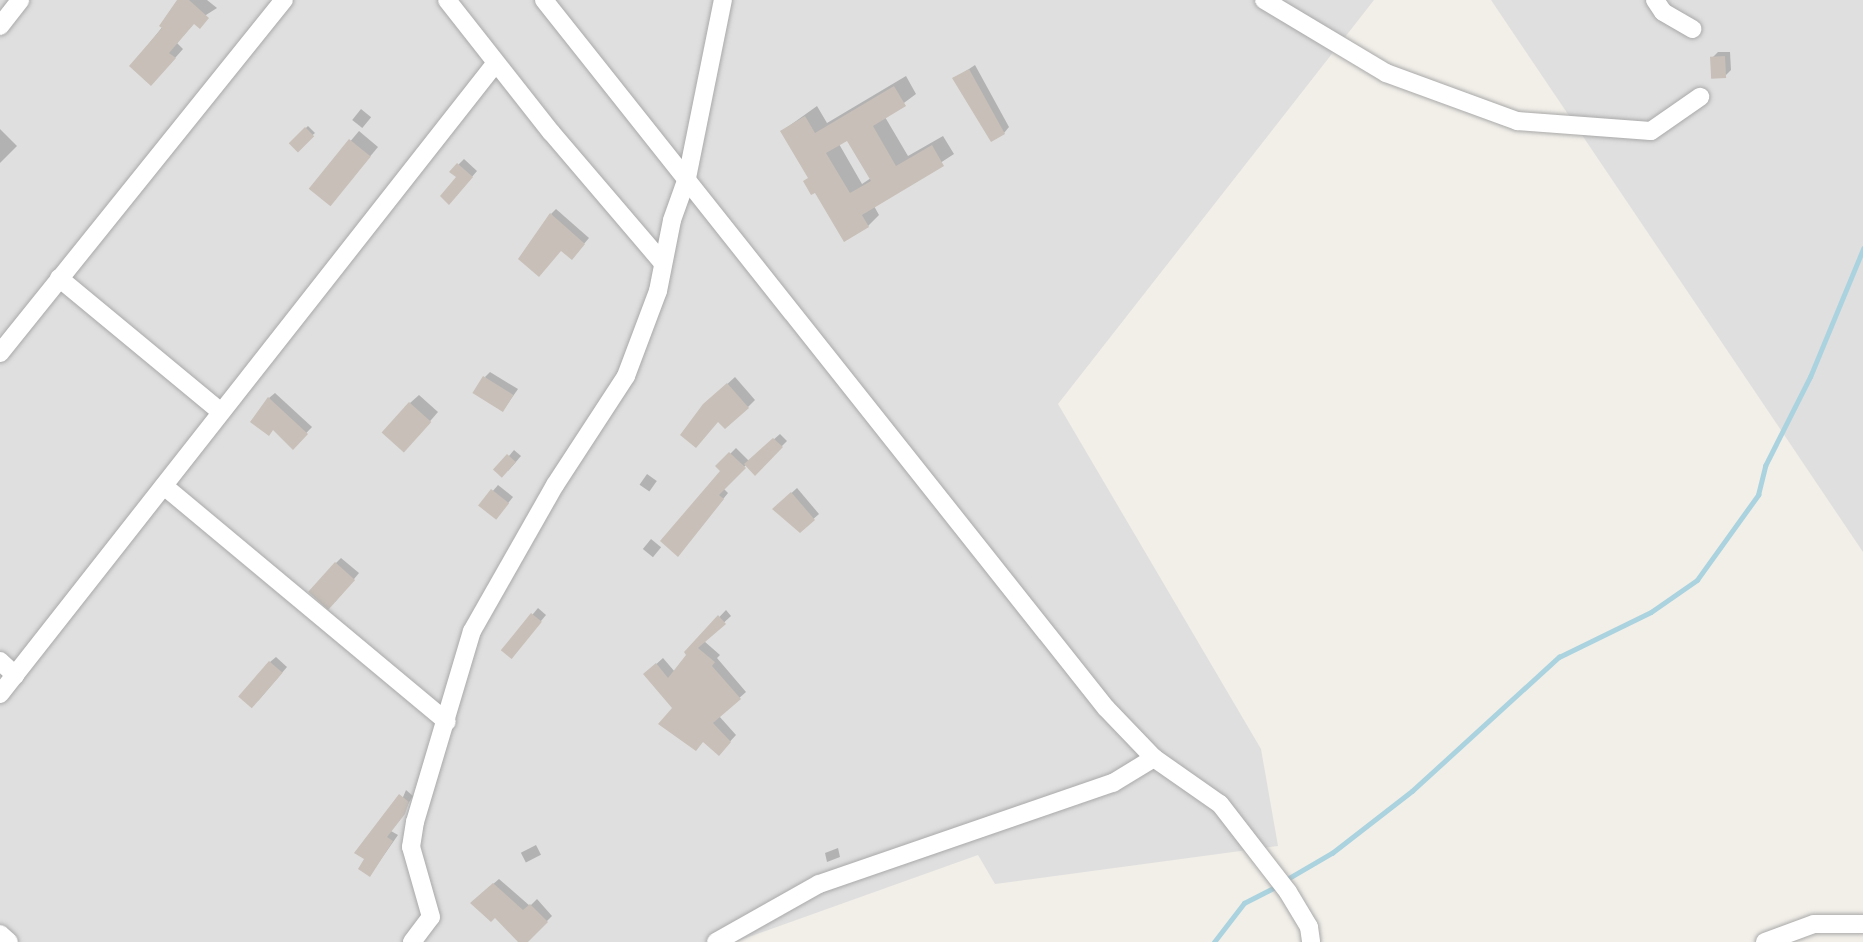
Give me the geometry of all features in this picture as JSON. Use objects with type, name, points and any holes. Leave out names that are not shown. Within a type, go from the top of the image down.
[{"type":"street","points":[[0,26],[20,0]]},
{"type":"street","points":[[0,353],[284,0]]},
{"type":"street","points":[[447,0],[495,64],[663,262]]},
{"type":"street","points":[[544,0],[1106,708],[1154,758],[1220,804],[1294,900],[1311,942]]},
{"type":"street","points":[[412,942],[431,917],[411,847],[472,631],[555,485],[626,376],[658,291],[663,262],[687,178],[723,0]]},
{"type":"street","points":[[1264,0],[1385,73],[1517,121],[1651,131],[1700,97]]},
{"type":"street","points":[[1655,0],[1663,12],[1692,29]]},
{"type":"street","points":[[0,694],[495,64]]},
{"type":"street","points":[[59,278],[220,411]]},
{"type":"street","points":[[164,486],[447,722]]},
{"type":"street","points":[[0,661],[15,675]]},
{"type":"street","points":[[716,942],[819,884],[1114,783],[1154,758]]},
{"type":"street","points":[[1765,942],[1814,924],[1863,924]]},
{"type":"street","points":[[0,934],[9,942]]},
{"type":"shaded area","points":[[0,0],[1374,0],[1058,404],[1261,749],[1278,846],[995,884],[978,855],[735,942],[0,942]]},
{"type":"shaded area","points":[[1491,0],[1863,0],[1863,552]]},
{"type":"building","points":[[177,0],[189,0],[209,18],[200,29],[194,24],[169,53],[176,58],[151,86],[129,66],[162,28],[159,26]]},
{"type":"building","points":[[1725,56],[1726,78],[1711,79],[1710,57]]},
{"type":"building","points":[[969,69],[1005,134],[991,142],[952,78]]},
{"type":"building","points":[[894,86],[906,106],[873,126],[896,166],[932,145],[944,166],[862,215],[869,227],[844,242],[815,193],[811,195],[803,181],[808,178],[780,131],[805,116],[815,133]],"holes":[[[847,141],[871,181],[850,193],[826,153]]]},
{"type":"building","points":[[305,127],[314,136],[298,152],[289,143]]},
{"type":"building","points":[[349,139],[371,157],[330,206],[309,189]]},
{"type":"building","points":[[457,163],[473,177],[449,205],[440,196],[456,177],[449,172]]},
{"type":"building","points":[[550,213],[585,244],[572,260],[561,251],[539,277],[518,259]]},
{"type":"building","points":[[483,376],[514,395],[503,412],[472,393]]},
{"type":"building","points":[[727,383],[749,408],[725,429],[718,422],[696,448],[680,435],[703,404]]},
{"type":"building","points":[[268,397],[308,434],[293,450],[273,430],[269,436],[250,422]]},
{"type":"building","points":[[409,402],[431,422],[404,453],[382,432]]},
{"type":"building","points":[[773,438],[783,447],[755,476],[744,464]]},
{"type":"building","points":[[729,452],[746,468],[719,495],[724,499],[678,557],[660,541],[720,471],[715,466]]},
{"type":"building","points":[[507,454],[516,462],[502,478],[493,470]]},
{"type":"building","points":[[491,489],[509,503],[496,520],[478,506]]},
{"type":"building","points":[[791,492],[815,520],[800,533],[772,509]]},
{"type":"building","points":[[335,562],[355,580],[328,610],[308,592]]},
{"type":"building","points":[[531,613],[542,622],[512,659],[501,650]]},
{"type":"building","points":[[718,615],[726,624],[698,648],[715,662],[712,666],[741,699],[713,723],[731,742],[719,756],[703,742],[696,751],[658,724],[672,708],[643,674],[656,663],[668,678],[686,655],[684,652]]},
{"type":"building","points":[[269,661],[283,673],[252,708],[238,696]]},
{"type":"building","points":[[399,794],[409,802],[405,814],[387,837],[393,841],[370,877],[358,869],[364,859],[354,853]]},
{"type":"building","points":[[493,883],[523,910],[530,904],[548,922],[528,942],[518,942],[495,918],[491,922],[470,903]]},
{"type":"waterway","points":[[1284,881],[1332,853],[1412,791],[1559,657],[1651,612],[1697,580],[1758,495],[1765,466],[1810,377],[1863,249]]},
{"type":"waterway","points":[[1214,942],[1244,903],[1277,886]]}]
